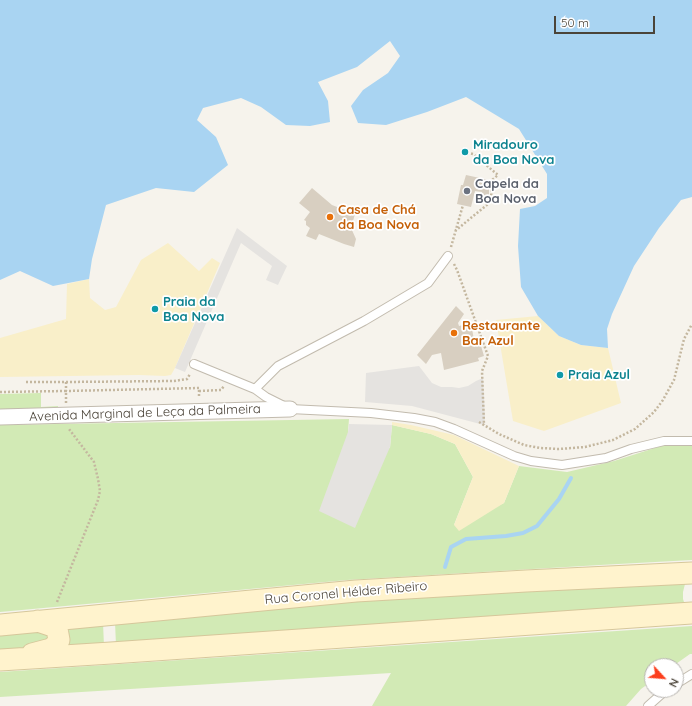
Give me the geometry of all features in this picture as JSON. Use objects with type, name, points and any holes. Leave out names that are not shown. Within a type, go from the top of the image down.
[{"type":"main road","name":"Rua Coronel Hélder Ribeiro","points":[[0,625],[356,591],[526,580],[692,573]]},
{"type":"main road","points":[[7,659],[692,613]]},
{"type":"main road","points":[[7,659],[51,649],[56,645],[59,640],[57,629],[53,626],[38,621]]},
{"type":"street","name":"Avenida Marginal de Leça da Palmeira","points":[[0,417],[290,409]]},
{"type":"lane","points":[[255,389],[278,366],[364,321],[428,283],[448,256]]},
{"type":"lane","points":[[194,364],[255,389],[266,397],[290,409],[371,413],[435,422],[514,456],[531,461],[562,465],[606,458],[631,449],[664,441],[692,441]]},
{"type":"lane","points":[[648,706],[657,698]]},
{"type":"path","points":[[455,231],[488,204],[491,199],[492,180],[498,175],[473,154],[465,152]]},
{"type":"path","points":[[463,205],[448,256],[458,270],[488,356],[482,371],[484,426]]},
{"type":"path","points":[[478,422],[499,434],[524,445],[540,448],[558,449],[585,447],[613,440],[635,429],[654,412],[663,400],[674,380],[684,339],[692,324]]},
{"type":"path","points":[[26,382],[174,381],[187,379],[194,364]]},
{"type":"path","points":[[56,603],[98,500],[100,491],[94,462],[67,427],[66,382]]},
{"type":"path","points":[[0,392],[199,388],[199,412]]},
{"type":"path","points":[[198,391],[221,390]]},
{"type":"green space","points":[[41,393],[41,407],[58,406],[58,409],[0,411],[0,394]]},
{"type":"green space","points":[[349,419],[348,432],[390,448],[392,425],[431,434],[455,444],[473,477],[454,525],[504,503],[519,466],[567,472],[614,461],[661,446],[692,446],[692,560],[347,580],[0,612],[0,425]]},
{"type":"green space","points":[[687,580],[683,592],[685,605],[116,645],[115,622],[331,602]]},
{"type":"green space","points":[[103,623],[104,646],[66,649],[69,641],[68,631],[65,626]]},
{"type":"green space","points":[[692,626],[692,654],[684,658],[644,658],[644,687],[626,706],[372,706],[391,673],[0,697],[0,672]]},
{"type":"green space","points":[[42,630],[49,637],[46,644],[40,646],[0,650],[0,634]]},
{"type":"sand","name":"Praia da Boa Nova","points":[[168,243],[199,271],[212,258],[220,263],[171,375],[0,377],[0,338],[66,319],[67,284],[89,279],[90,298],[105,310],[116,307],[141,260]]},
{"type":"sand","name":"Praia Azul","points":[[538,316],[559,336],[581,345],[608,348],[621,403],[544,431],[513,421],[496,320]]},
{"type":"sand","points":[[392,422],[454,435],[519,466],[504,503],[459,531],[454,525],[473,477],[455,444],[431,434],[392,425]]},
{"type":"shaded area","points":[[237,228],[287,266],[278,285],[266,280],[272,266],[241,243],[185,372],[175,368]]},
{"type":"shaded area","points":[[419,366],[432,383],[441,387],[459,388],[468,386],[483,378],[484,425],[412,406],[365,402],[366,373]]},
{"type":"shaded area","points":[[349,424],[392,425],[390,447],[355,528],[319,511],[348,432]]},
{"type":"water","points":[[0,0],[692,0],[692,197],[681,200],[659,228],[634,266],[612,314],[607,329],[608,348],[581,345],[559,336],[538,316],[521,287],[518,246],[520,209],[535,206],[547,198],[547,174],[519,129],[466,97],[427,112],[386,125],[358,123],[351,106],[363,90],[388,73],[400,56],[390,41],[357,67],[318,82],[328,101],[330,122],[310,126],[286,125],[261,107],[241,98],[203,108],[197,120],[216,137],[228,165],[194,192],[156,188],[106,205],[92,259],[89,279],[53,286],[20,271],[0,280]]},
{"type":"building","name":"Capela da Boa Nova","points":[[466,175],[489,180],[489,202],[482,201],[482,192],[475,191],[471,207],[457,204],[461,185],[463,185]]},
{"type":"building","name":"Casa de Chá da Boa Nova","points":[[312,188],[332,205],[355,214],[351,228],[356,239],[354,247],[319,234],[316,240],[306,236],[310,228],[306,225],[306,221],[304,220],[310,212],[299,203]]},
{"type":"building","name":"Restaurante Bar Azul","points":[[456,306],[464,314],[458,323],[459,326],[471,323],[474,340],[479,339],[484,356],[478,358],[479,361],[444,370],[441,353],[432,355],[426,364],[417,355]]},
{"type":"waterway","points":[[445,567],[451,547],[466,539],[506,536],[523,533],[537,526],[559,499],[571,478]]},
{"type":"place","name":"Miradouro da Boa Nova","points":[[465,152]]},
{"type":"place","name":"Capela da Boa Nova","points":[[467,191]]},
{"type":"place","name":"Casa de Chá da Boa Nova","points":[[330,217]]},
{"type":"place","name":"Praia da Boa Nova","points":[[155,309]]},
{"type":"place","name":"Restaurante Bar Azul","points":[[454,333]]},
{"type":"place","name":"Praia Azul","points":[[560,375]]}]
